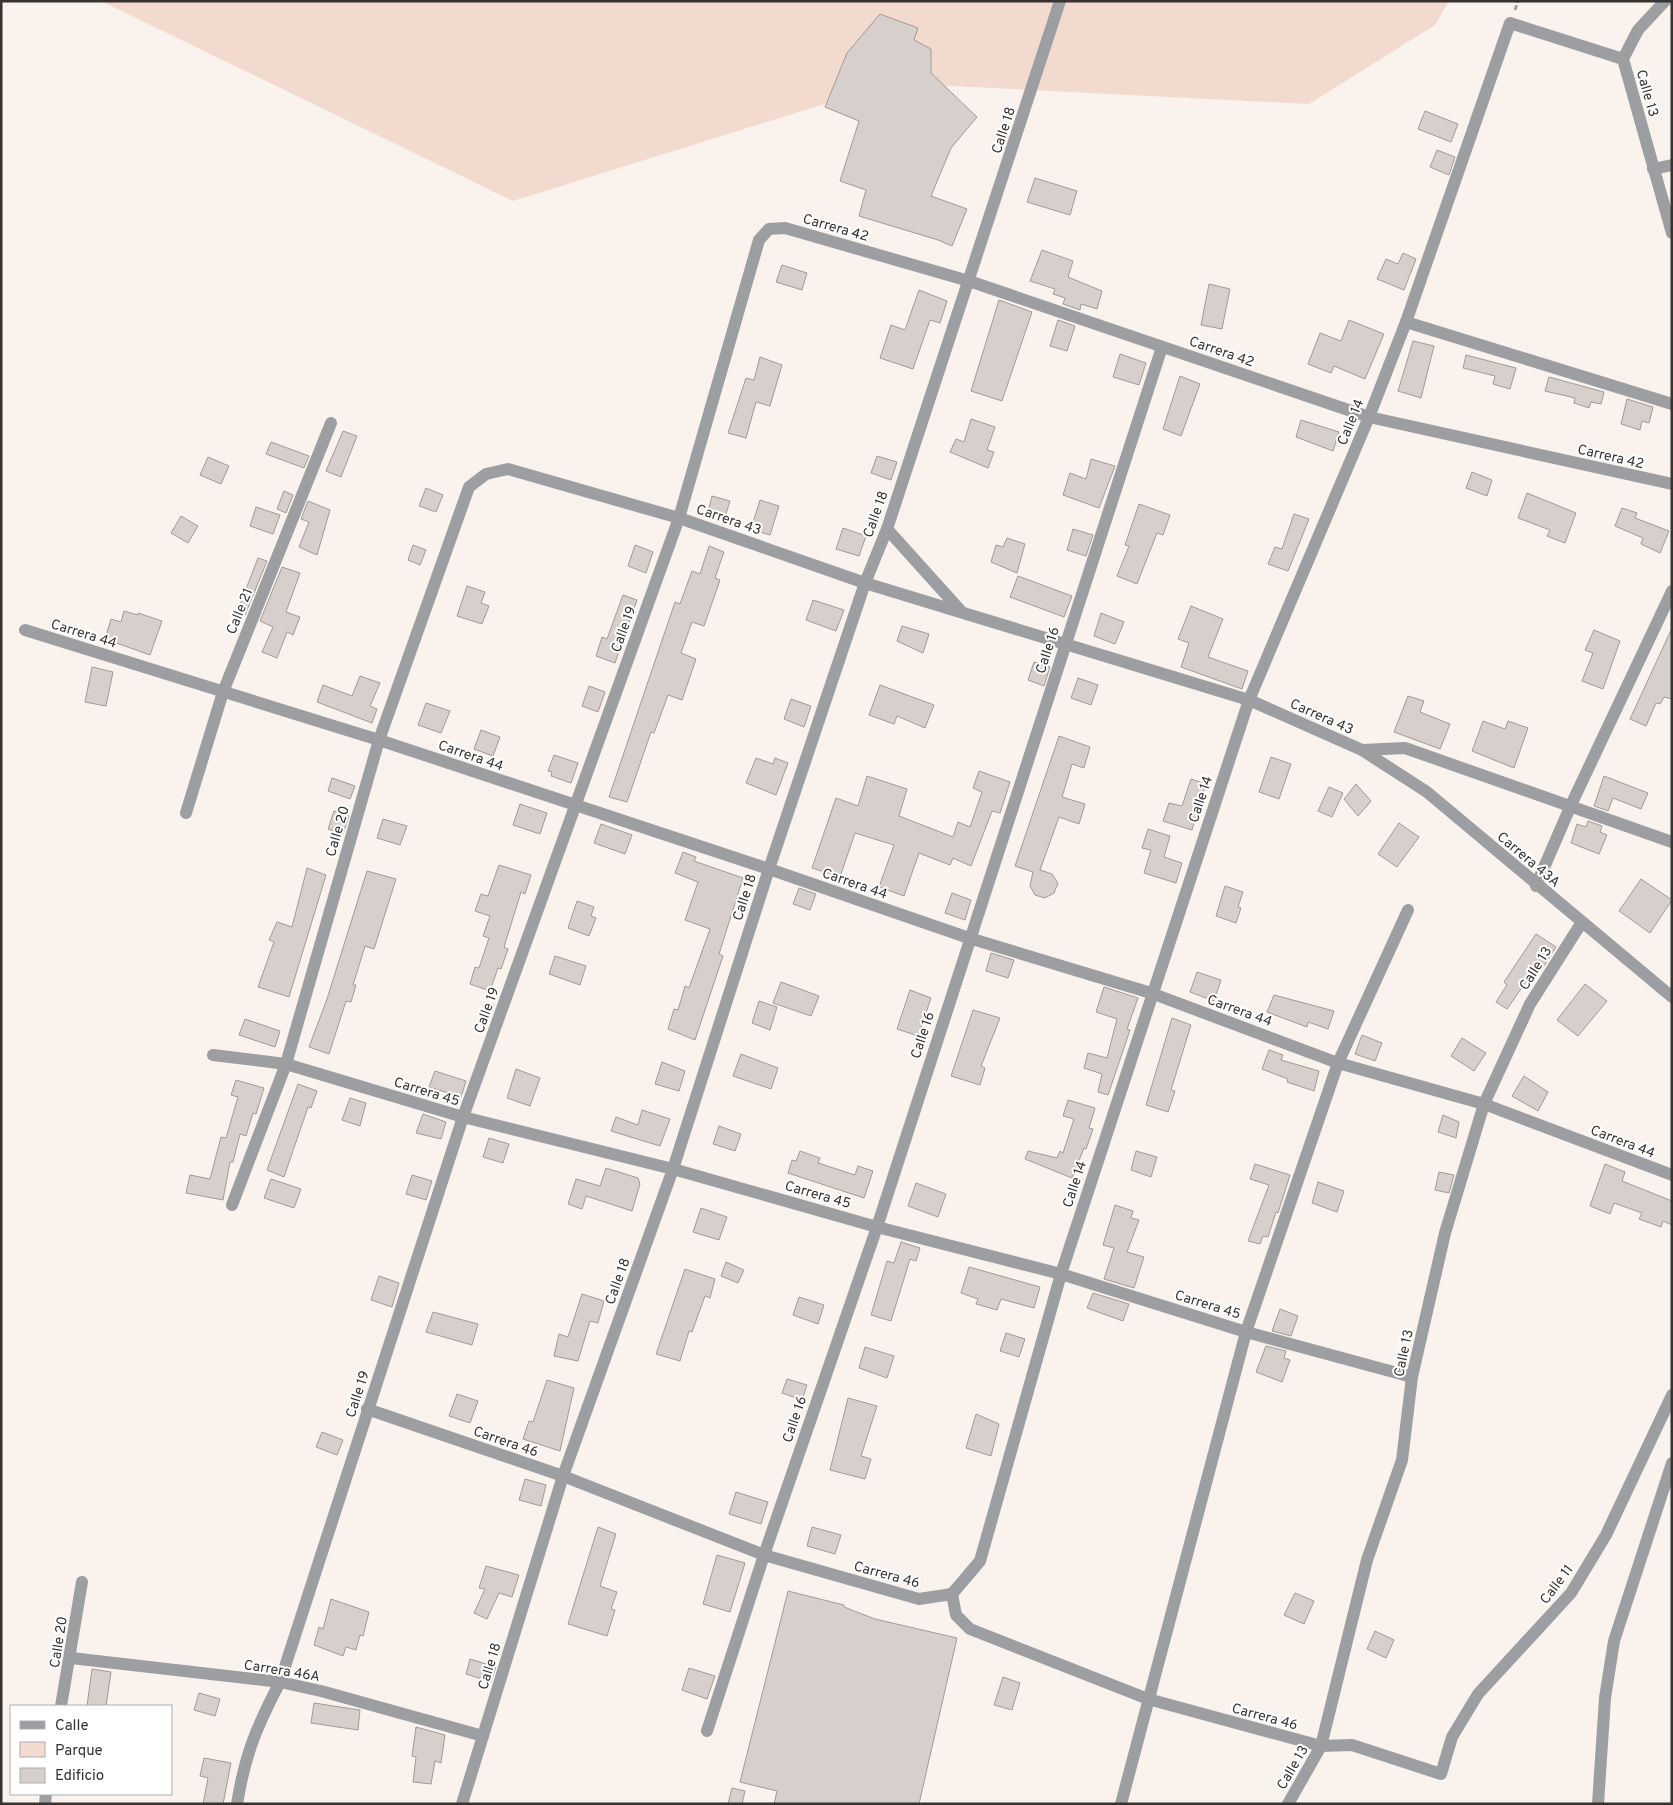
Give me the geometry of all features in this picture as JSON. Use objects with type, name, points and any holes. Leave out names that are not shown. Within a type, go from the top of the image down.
[{"type":"street","name":"Calle 18","points":[[462,1804],[563,1476],[674,1169],[769,869],[865,583],[887,529],[1060,1]]},
{"type":"street","name":"Calle 13","points":[[1665,1],[1638,30],[1622,59],[1672,234]]},
{"type":"street","name":"Calle 14","points":[[952,1594],[980,1561],[1061,1274],[1248,700],[1369,416],[1406,322],[1510,23],[1622,59]]},
{"type":"street","points":[[1653,169],[1672,165]]},
{"type":"street","name":"Carrera 42","points":[[769,229],[785,228],[969,281],[1369,416],[1672,484]]},
{"type":"street","name":"Calle 19","points":[[237,1804],[243,1766],[256,1728],[280,1682],[463,1117],[679,518],[759,240],[769,229]]},
{"type":"street","points":[[1406,322],[1672,404]]},
{"type":"street","name":"Calle 16","points":[[707,1731],[764,1555],[876,1226],[968,938],[1162,347]]},
{"type":"street","name":"Calle 21","points":[[186,813],[223,692],[331,423]]},
{"type":"street","name":"Carrera 43","points":[[486,474],[508,469],[679,518],[865,583],[960,610],[1248,700],[1362,750],[1405,748],[1672,842]]},
{"type":"street","name":"Calle 20","points":[[232,1205],[286,1064],[379,740],[469,487],[486,474]]},
{"type":"street","points":[[887,529],[960,610]]},
{"type":"street","points":[[1536,886],[1571,805],[1672,591]]},
{"type":"street","name":"Carrera 44","points":[[25,630],[379,740],[769,869],[968,938],[1152,994],[1338,1063],[1484,1104],[1672,1175]]},
{"type":"street","name":"Carrera 43A","points":[[1362,750],[1427,792],[1536,886],[1672,997]]},
{"type":"street","points":[[1121,1804],[1246,1332],[1338,1063],[1408,910]]},
{"type":"street","name":"Calle 13","points":[[1288,1804],[1321,1746],[1367,1560],[1402,1460],[1412,1378],[1445,1233],[1484,1104],[1530,1004],[1582,922]]},
{"type":"street","name":"Carrera 45","points":[[212,1056],[286,1064],[463,1117],[674,1169],[876,1226],[1061,1274],[1246,1332],[1412,1378]]},
{"type":"street","name":"Calle 11","points":[[1441,1774],[1452,1737],[1478,1694],[1571,1593],[1606,1535],[1672,1395]]},
{"type":"street","name":"Carrera 46","points":[[368,1409],[563,1476],[764,1555],[919,1599],[952,1594],[956,1615],[970,1629],[1148,1699],[1321,1746],[1352,1744],[1441,1774]]},
{"type":"street","points":[[1598,1804],[1605,1698],[1614,1642],[1672,1463]]},
{"type":"street","name":"Calle 20","points":[[61,1705],[71,1658],[82,1582]]},
{"type":"street","name":"Carrera 46A","points":[[71,1658],[280,1682],[321,1691],[483,1736]]},
{"type":"green space","points":[[101,1],[1449,1],[1435,25],[1309,104],[892,83],[513,201]]},
{"type":"building","points":[[880,14],[918,28],[914,40],[931,49],[931,73],[977,117],[951,148],[931,196],[967,209],[952,246],[859,216],[866,190],[840,181],[859,121],[825,107],[847,53]]},
{"type":"building","points":[[1425,111],[1458,124],[1451,142],[1418,129]]},
{"type":"building","points":[[1437,150],[1455,157],[1449,175],[1430,167]]},
{"type":"building","points":[[1035,178],[1077,191],[1070,215],[1027,202]]},
{"type":"building","points":[[1042,250],[1073,261],[1068,277],[1102,291],[1097,309],[1081,304],[1080,310],[1063,304],[1065,298],[1053,294],[1055,289],[1030,281]]},
{"type":"building","points":[[1403,253],[1416,259],[1404,290],[1377,279],[1386,259],[1398,264]]},
{"type":"building","points":[[782,265],[807,273],[802,290],[776,282]]},
{"type":"building","points":[[1209,284],[1230,289],[1222,329],[1201,325]]},
{"type":"building","points":[[919,290],[947,301],[940,323],[930,320],[913,369],[880,358],[891,325],[905,330]]},
{"type":"building","points":[[999,300],[1032,312],[1002,401],[971,391]]},
{"type":"building","points":[[1058,320],[1075,326],[1067,351],[1050,346]]},
{"type":"building","points":[[1349,320],[1384,334],[1365,379],[1334,366],[1331,373],[1308,364],[1320,333],[1341,341]]},
{"type":"building","points":[[1413,341],[1434,346],[1421,398],[1398,391]]},
{"type":"building","points":[[1120,354],[1146,363],[1139,385],[1113,377]]},
{"type":"building","points":[[1466,355],[1516,368],[1510,389],[1493,384],[1495,376],[1463,368]]},
{"type":"building","points":[[760,357],[782,365],[770,406],[756,402],[746,438],[728,433],[746,378],[754,380]]},
{"type":"building","points":[[1180,376],[1200,384],[1181,436],[1163,429]]},
{"type":"building","points":[[1549,377],[1604,392],[1601,404],[1591,402],[1589,408],[1574,403],[1575,398],[1545,391]]},
{"type":"building","points":[[1627,399],[1653,407],[1649,423],[1642,421],[1640,430],[1621,424]]},
{"type":"building","points":[[971,419],[995,427],[987,450],[994,452],[988,468],[950,452],[956,439],[964,442]]},
{"type":"building","points":[[1301,420],[1339,432],[1333,451],[1296,437]]},
{"type":"building","points":[[343,431],[357,436],[341,477],[326,471]]},
{"type":"building","points":[[271,442],[309,456],[304,468],[266,454]]},
{"type":"building","points":[[877,456],[897,462],[891,480],[871,473]]},
{"type":"building","points":[[208,457],[229,466],[221,484],[200,475]]},
{"type":"building","points":[[1091,459],[1115,466],[1099,508],[1063,495],[1070,473],[1086,479]]},
{"type":"building","points":[[1472,472],[1492,480],[1487,496],[1466,488]]},
{"type":"building","points":[[426,488],[443,495],[436,512],[419,506]]},
{"type":"building","points":[[284,491],[293,495],[286,513],[277,509]]},
{"type":"building","points":[[1527,493],[1576,513],[1565,543],[1547,536],[1550,530],[1518,518]]},
{"type":"building","points":[[712,496],[730,501],[725,517],[708,512]]},
{"type":"building","points":[[760,500],[779,506],[770,535],[751,529]]},
{"type":"building","points":[[308,501],[330,510],[317,555],[299,547],[309,522],[301,519]]},
{"type":"building","points":[[1139,504],[1170,515],[1163,535],[1157,533],[1137,584],[1117,576],[1129,546],[1125,545]]},
{"type":"building","points":[[256,507],[280,515],[273,534],[250,526]]},
{"type":"building","points":[[1622,508],[1637,513],[1635,518],[1669,531],[1660,553],[1641,544],[1643,538],[1615,526]]},
{"type":"building","points":[[1294,514],[1309,519],[1288,571],[1268,564],[1275,547],[1282,549]]},
{"type":"building","points":[[181,516],[198,526],[188,543],[171,533]]},
{"type":"building","points":[[843,528],[866,536],[859,556],[836,549]]},
{"type":"building","points":[[1073,529],[1093,535],[1086,556],[1067,550]]},
{"type":"building","points":[[1007,538],[1025,544],[1017,573],[991,562],[996,545],[1003,547]]},
{"type":"building","points":[[413,545],[426,550],[420,565],[408,560]]},
{"type":"building","points":[[635,545],[653,552],[646,573],[628,566]]},
{"type":"building","points":[[709,546],[724,552],[715,578],[720,580],[704,626],[692,622],[681,653],[696,659],[682,700],[668,695],[654,733],[651,732],[627,802],[609,797],[675,602],[680,604],[692,571],[700,574]]},
{"type":"building","points":[[258,558],[267,561],[245,615],[237,612]]},
{"type":"building","points":[[282,567],[300,573],[286,612],[300,617],[293,635],[287,632],[277,658],[262,652],[273,627],[260,621]]},
{"type":"building","points":[[1018,576],[1072,596],[1064,617],[1010,597]]},
{"type":"building","points":[[467,586],[485,592],[481,603],[489,606],[482,624],[457,616]]},
{"type":"building","points":[[623,595],[637,600],[615,663],[596,656],[602,637],[607,639]]},
{"type":"building","points":[[813,600],[844,610],[836,631],[806,620]]},
{"type":"building","points":[[1191,606],[1223,619],[1208,657],[1248,671],[1242,689],[1181,667],[1189,643],[1178,639]]},
{"type":"building","points":[[124,611],[138,615],[138,613],[162,621],[150,655],[105,639],[111,619],[121,622]]},
{"type":"building","points":[[1101,613],[1124,622],[1115,644],[1094,636]]},
{"type":"building","points":[[902,626],[929,634],[923,653],[897,641]]},
{"type":"building","points":[[1672,628],[1672,699],[1664,697],[1660,704],[1656,703],[1646,726],[1630,719]]},
{"type":"building","points":[[1594,630],[1620,641],[1603,689],[1582,681],[1593,653],[1585,650]]},
{"type":"building","points":[[1034,662],[1050,667],[1044,686],[1028,680]]},
{"type":"building","points":[[92,667],[113,672],[106,706],[85,702]]},
{"type":"building","points":[[360,676],[380,683],[370,706],[377,709],[372,723],[317,702],[323,685],[352,696]]},
{"type":"building","points":[[1078,678],[1098,685],[1091,705],[1071,698]]},
{"type":"building","points":[[880,685],[934,705],[925,728],[897,716],[894,724],[869,715]]},
{"type":"building","points":[[589,686],[605,692],[598,712],[582,706]]},
{"type":"building","points":[[1408,696],[1424,701],[1420,712],[1450,724],[1440,749],[1394,732]]},
{"type":"building","points":[[791,699],[811,706],[804,727],[784,719]]},
{"type":"building","points":[[426,703],[450,711],[441,733],[418,725]]},
{"type":"building","points":[[1483,721],[1505,729],[1508,721],[1528,728],[1514,768],[1472,751]]},
{"type":"building","points":[[481,730],[500,737],[493,756],[474,749]]},
{"type":"building","points":[[1059,736],[1090,747],[1084,768],[1072,764],[1062,797],[1085,804],[1079,824],[1059,817],[1040,870],[1052,874],[1058,883],[1054,893],[1045,898],[1035,895],[1030,886],[1033,872],[1015,866]]},
{"type":"building","points":[[554,755],[578,763],[571,783],[551,776],[552,772],[548,771]]},
{"type":"building","points":[[1271,757],[1291,764],[1279,799],[1259,792]]},
{"type":"building","points":[[756,758],[773,764],[775,758],[788,763],[776,795],[746,783]]},
{"type":"building","points":[[979,771],[1010,782],[1000,813],[992,811],[971,866],[953,858],[950,865],[919,853],[904,896],[879,887],[894,845],[855,833],[840,877],[812,868],[836,798],[858,806],[867,776],[907,789],[899,816],[953,837],[958,822],[970,827],[982,792],[973,788]]},
{"type":"building","points":[[1604,776],[1648,793],[1641,809],[1613,798],[1608,811],[1594,806]]},
{"type":"building","points":[[332,778],[355,786],[350,799],[328,791]]},
{"type":"building","points":[[1191,779],[1206,784],[1192,830],[1163,821],[1169,803],[1182,806]]},
{"type":"building","points":[[1356,784],[1371,801],[1358,816],[1344,799]]},
{"type":"building","points":[[1329,787],[1343,793],[1332,817],[1318,811]]},
{"type":"building","points":[[520,804],[547,813],[540,834],[513,825]]},
{"type":"building","points":[[334,811],[349,816],[343,834],[328,829]]},
{"type":"building","points":[[383,819],[407,826],[400,845],[377,838]]},
{"type":"building","points":[[1588,821],[1602,826],[1600,832],[1607,835],[1599,854],[1571,843],[1577,824],[1586,827]]},
{"type":"building","points":[[1399,823],[1419,837],[1397,867],[1378,854]]},
{"type":"building","points":[[601,824],[632,835],[625,854],[594,843]]},
{"type":"building","points":[[1148,829],[1170,836],[1164,857],[1182,863],[1176,883],[1144,873],[1151,850],[1142,848]]},
{"type":"building","points":[[683,852],[696,857],[694,861],[743,878],[719,954],[723,956],[695,1040],[668,1029],[674,1009],[678,1010],[685,986],[689,988],[710,929],[685,920],[698,882],[675,873]]},
{"type":"building","points":[[499,865],[531,875],[525,894],[521,892],[504,947],[508,949],[501,969],[498,968],[490,991],[470,984],[475,967],[479,968],[489,938],[483,936],[490,916],[475,911],[481,894],[488,896]]},
{"type":"building","points":[[307,868],[326,875],[289,997],[258,987],[274,942],[269,940],[277,922],[292,927]]},
{"type":"building","points":[[367,871],[396,879],[374,949],[365,946],[353,985],[356,985],[351,1002],[346,1001],[329,1054],[309,1047],[327,999]]},
{"type":"building","points":[[1641,879],[1672,900],[1650,933],[1619,911]]},
{"type":"building","points":[[1225,886],[1243,892],[1238,907],[1241,908],[1236,923],[1216,916]]},
{"type":"building","points":[[799,888],[816,894],[810,910],[793,904]]},
{"type":"building","points":[[952,893],[971,900],[965,920],[945,913]]},
{"type":"building","points":[[577,901],[594,907],[591,916],[596,918],[589,936],[568,928]]},
{"type":"building","points":[[1536,934],[1556,947],[1542,969],[1537,966],[1507,1009],[1496,1002],[1507,985],[1504,982]]},
{"type":"building","points":[[991,953],[1014,960],[1008,978],[986,971]]},
{"type":"building","points":[[555,956],[586,966],[580,985],[549,974]]},
{"type":"building","points":[[1197,972],[1221,980],[1214,1001],[1190,992]]},
{"type":"building","points":[[781,982],[819,996],[811,1016],[773,1003]]},
{"type":"building","points":[[1585,984],[1607,1001],[1578,1036],[1557,1020]]},
{"type":"building","points":[[1104,987],[1138,998],[1127,1029],[1130,1030],[1108,1095],[1098,1092],[1102,1074],[1084,1068],[1088,1053],[1107,1058],[1117,1019],[1096,1012]]},
{"type":"building","points":[[910,990],[931,998],[918,1036],[897,1029]]},
{"type":"building","points":[[1274,995],[1334,1011],[1328,1029],[1308,1022],[1307,1027],[1267,1012]]},
{"type":"building","points":[[759,1001],[777,1007],[770,1030],[752,1023]]},
{"type":"building","points":[[973,1010],[1000,1018],[981,1066],[985,1068],[980,1085],[951,1076]]},
{"type":"building","points":[[1172,1018],[1191,1025],[1171,1090],[1175,1091],[1168,1112],[1146,1105]]},
{"type":"building","points":[[245,1019],[280,1031],[275,1047],[239,1035]]},
{"type":"building","points":[[1362,1035],[1382,1043],[1375,1061],[1355,1054]]},
{"type":"building","points":[[1462,1038],[1486,1053],[1474,1071],[1451,1056]]},
{"type":"building","points":[[1269,1050],[1283,1055],[1281,1060],[1319,1071],[1314,1091],[1287,1082],[1288,1079],[1262,1069]]},
{"type":"building","points":[[741,1054],[778,1068],[771,1089],[733,1076]]},
{"type":"building","points":[[662,1062],[685,1071],[679,1091],[655,1084]]},
{"type":"building","points":[[516,1069],[540,1078],[530,1106],[507,1098]]},
{"type":"building","points":[[435,1071],[466,1081],[461,1097],[429,1087]]},
{"type":"building","points":[[1524,1076],[1548,1092],[1538,1111],[1512,1096]]},
{"type":"building","points":[[236,1080],[264,1088],[256,1114],[253,1113],[246,1136],[240,1134],[233,1162],[230,1162],[223,1200],[186,1193],[190,1175],[210,1179],[221,1137],[226,1138],[238,1097],[231,1095]]},
{"type":"building","points":[[298,1084],[317,1091],[311,1108],[308,1107],[284,1177],[267,1170]]},
{"type":"building","points":[[350,1098],[366,1103],[360,1126],[342,1120]]},
{"type":"building","points":[[1068,1100],[1095,1108],[1089,1128],[1093,1129],[1072,1178],[1025,1159],[1028,1151],[1057,1158],[1060,1151],[1063,1153],[1074,1119],[1063,1116]]},
{"type":"building","points":[[642,1110],[670,1119],[660,1146],[611,1131],[616,1117],[638,1125]]},
{"type":"building","points":[[423,1114],[446,1122],[441,1139],[416,1133]]},
{"type":"building","points":[[1443,1115],[1459,1122],[1456,1138],[1438,1132]]},
{"type":"building","points":[[719,1126],[741,1134],[735,1151],[713,1144]]},
{"type":"building","points":[[489,1138],[509,1144],[503,1163],[483,1157]]},
{"type":"building","points":[[800,1151],[820,1158],[818,1163],[855,1175],[858,1166],[873,1171],[864,1198],[788,1173],[792,1160],[796,1161]]},
{"type":"building","points":[[1136,1151],[1157,1157],[1151,1177],[1131,1170]]},
{"type":"building","points":[[1255,1164],[1290,1175],[1268,1237],[1263,1236],[1260,1244],[1248,1241],[1269,1185],[1250,1179]]},
{"type":"building","points":[[1605,1164],[1625,1172],[1622,1181],[1672,1201],[1672,1225],[1663,1221],[1661,1227],[1639,1219],[1642,1213],[1614,1203],[1610,1214],[1590,1206]]},
{"type":"building","points":[[606,1168],[638,1178],[640,1184],[632,1211],[586,1196],[582,1209],[568,1204],[576,1179],[600,1186]]},
{"type":"building","points":[[1439,1172],[1454,1175],[1449,1193],[1435,1190]]},
{"type":"building","points":[[412,1175],[432,1181],[426,1200],[406,1194]]},
{"type":"building","points":[[271,1179],[301,1189],[294,1208],[264,1198]]},
{"type":"building","points":[[1318,1182],[1344,1191],[1337,1212],[1312,1203]]},
{"type":"building","points":[[916,1183],[946,1194],[938,1217],[908,1206]]},
{"type":"building","points":[[1115,1205],[1133,1211],[1131,1218],[1139,1220],[1127,1252],[1144,1257],[1134,1288],[1104,1279],[1114,1248],[1103,1245]]},
{"type":"building","points":[[701,1208],[727,1217],[719,1240],[693,1232]]},
{"type":"building","points":[[901,1242],[920,1248],[916,1261],[910,1259],[891,1321],[871,1315],[887,1261],[894,1263]]},
{"type":"building","points":[[726,1262],[744,1270],[738,1283],[721,1276]]},
{"type":"building","points":[[969,1267],[1040,1287],[1034,1308],[1001,1299],[997,1310],[976,1304],[978,1299],[961,1293]]},
{"type":"building","points":[[685,1269],[715,1279],[710,1298],[705,1296],[692,1332],[689,1331],[680,1361],[656,1354]]},
{"type":"building","points":[[379,1276],[399,1283],[392,1307],[371,1300]]},
{"type":"building","points":[[1093,1293],[1129,1304],[1123,1321],[1087,1308]]},
{"type":"building","points":[[582,1294],[604,1301],[598,1323],[590,1321],[578,1361],[554,1356],[559,1334],[568,1337]]},
{"type":"building","points":[[799,1297],[824,1305],[818,1324],[793,1315]]},
{"type":"building","points":[[1280,1309],[1298,1316],[1291,1336],[1272,1331]]},
{"type":"building","points":[[433,1312],[478,1324],[472,1345],[426,1332]]},
{"type":"building","points":[[1006,1333],[1025,1339],[1019,1357],[1000,1351]]},
{"type":"building","points":[[1266,1346],[1286,1351],[1284,1358],[1290,1360],[1282,1382],[1256,1372]]},
{"type":"building","points":[[865,1347],[894,1356],[887,1378],[859,1368]]},
{"type":"building","points":[[787,1379],[807,1385],[802,1400],[782,1393]]},
{"type":"building","points":[[547,1380],[574,1388],[560,1451],[523,1439],[529,1421],[533,1422]]},
{"type":"building","points":[[457,1394],[478,1401],[470,1423],[449,1416]]},
{"type":"building","points":[[848,1398],[877,1406],[861,1456],[871,1459],[865,1479],[830,1470]]},
{"type":"building","points":[[976,1414],[999,1424],[991,1456],[966,1448]]},
{"type":"building","points":[[322,1432],[343,1440],[337,1455],[316,1447]]},
{"type":"building","points":[[525,1479],[546,1485],[541,1506],[519,1500]]},
{"type":"building","points":[[736,1492],[768,1502],[761,1524],[729,1514]]},
{"type":"building","points":[[598,1527],[616,1534],[600,1586],[617,1592],[611,1609],[615,1610],[607,1636],[568,1624]]},
{"type":"building","points":[[812,1527],[841,1535],[835,1554],[807,1546]]},
{"type":"building","points":[[717,1555],[745,1563],[730,1612],[703,1604]]},
{"type":"building","points":[[486,1566],[519,1575],[512,1597],[499,1593],[487,1619],[474,1613],[485,1589],[479,1588]]},
{"type":"building","points":[[788,1591],[844,1605],[844,1607],[875,1619],[957,1638],[919,1804],[774,1804],[777,1791],[740,1782]]},
{"type":"building","points":[[1295,1593],[1314,1601],[1304,1624],[1284,1615]]},
{"type":"building","points":[[331,1599],[369,1612],[363,1636],[360,1635],[356,1650],[346,1647],[343,1656],[314,1645],[319,1627],[323,1629]]},
{"type":"building","points":[[1375,1631],[1394,1640],[1386,1658],[1367,1649]]},
{"type":"building","points":[[470,1659],[496,1667],[491,1682],[466,1674]]},
{"type":"building","points":[[689,1668],[715,1676],[707,1699],[682,1690]]},
{"type":"building","points":[[92,1669],[111,1672],[106,1705],[87,1705]]},
{"type":"building","points":[[1003,1677],[1020,1683],[1012,1710],[994,1705]]},
{"type":"building","points":[[199,1693],[220,1699],[215,1716],[194,1710]]},
{"type":"building","points":[[314,1703],[360,1710],[358,1730],[311,1723]]},
{"type":"building","points":[[416,1727],[445,1735],[441,1763],[435,1761],[431,1784],[413,1782],[416,1757],[412,1756]]},
{"type":"building","points":[[204,1758],[231,1763],[223,1804],[203,1804],[208,1778],[200,1776]]},
{"type":"building","points":[[732,1788],[745,1791],[742,1804],[728,1804]]}]
